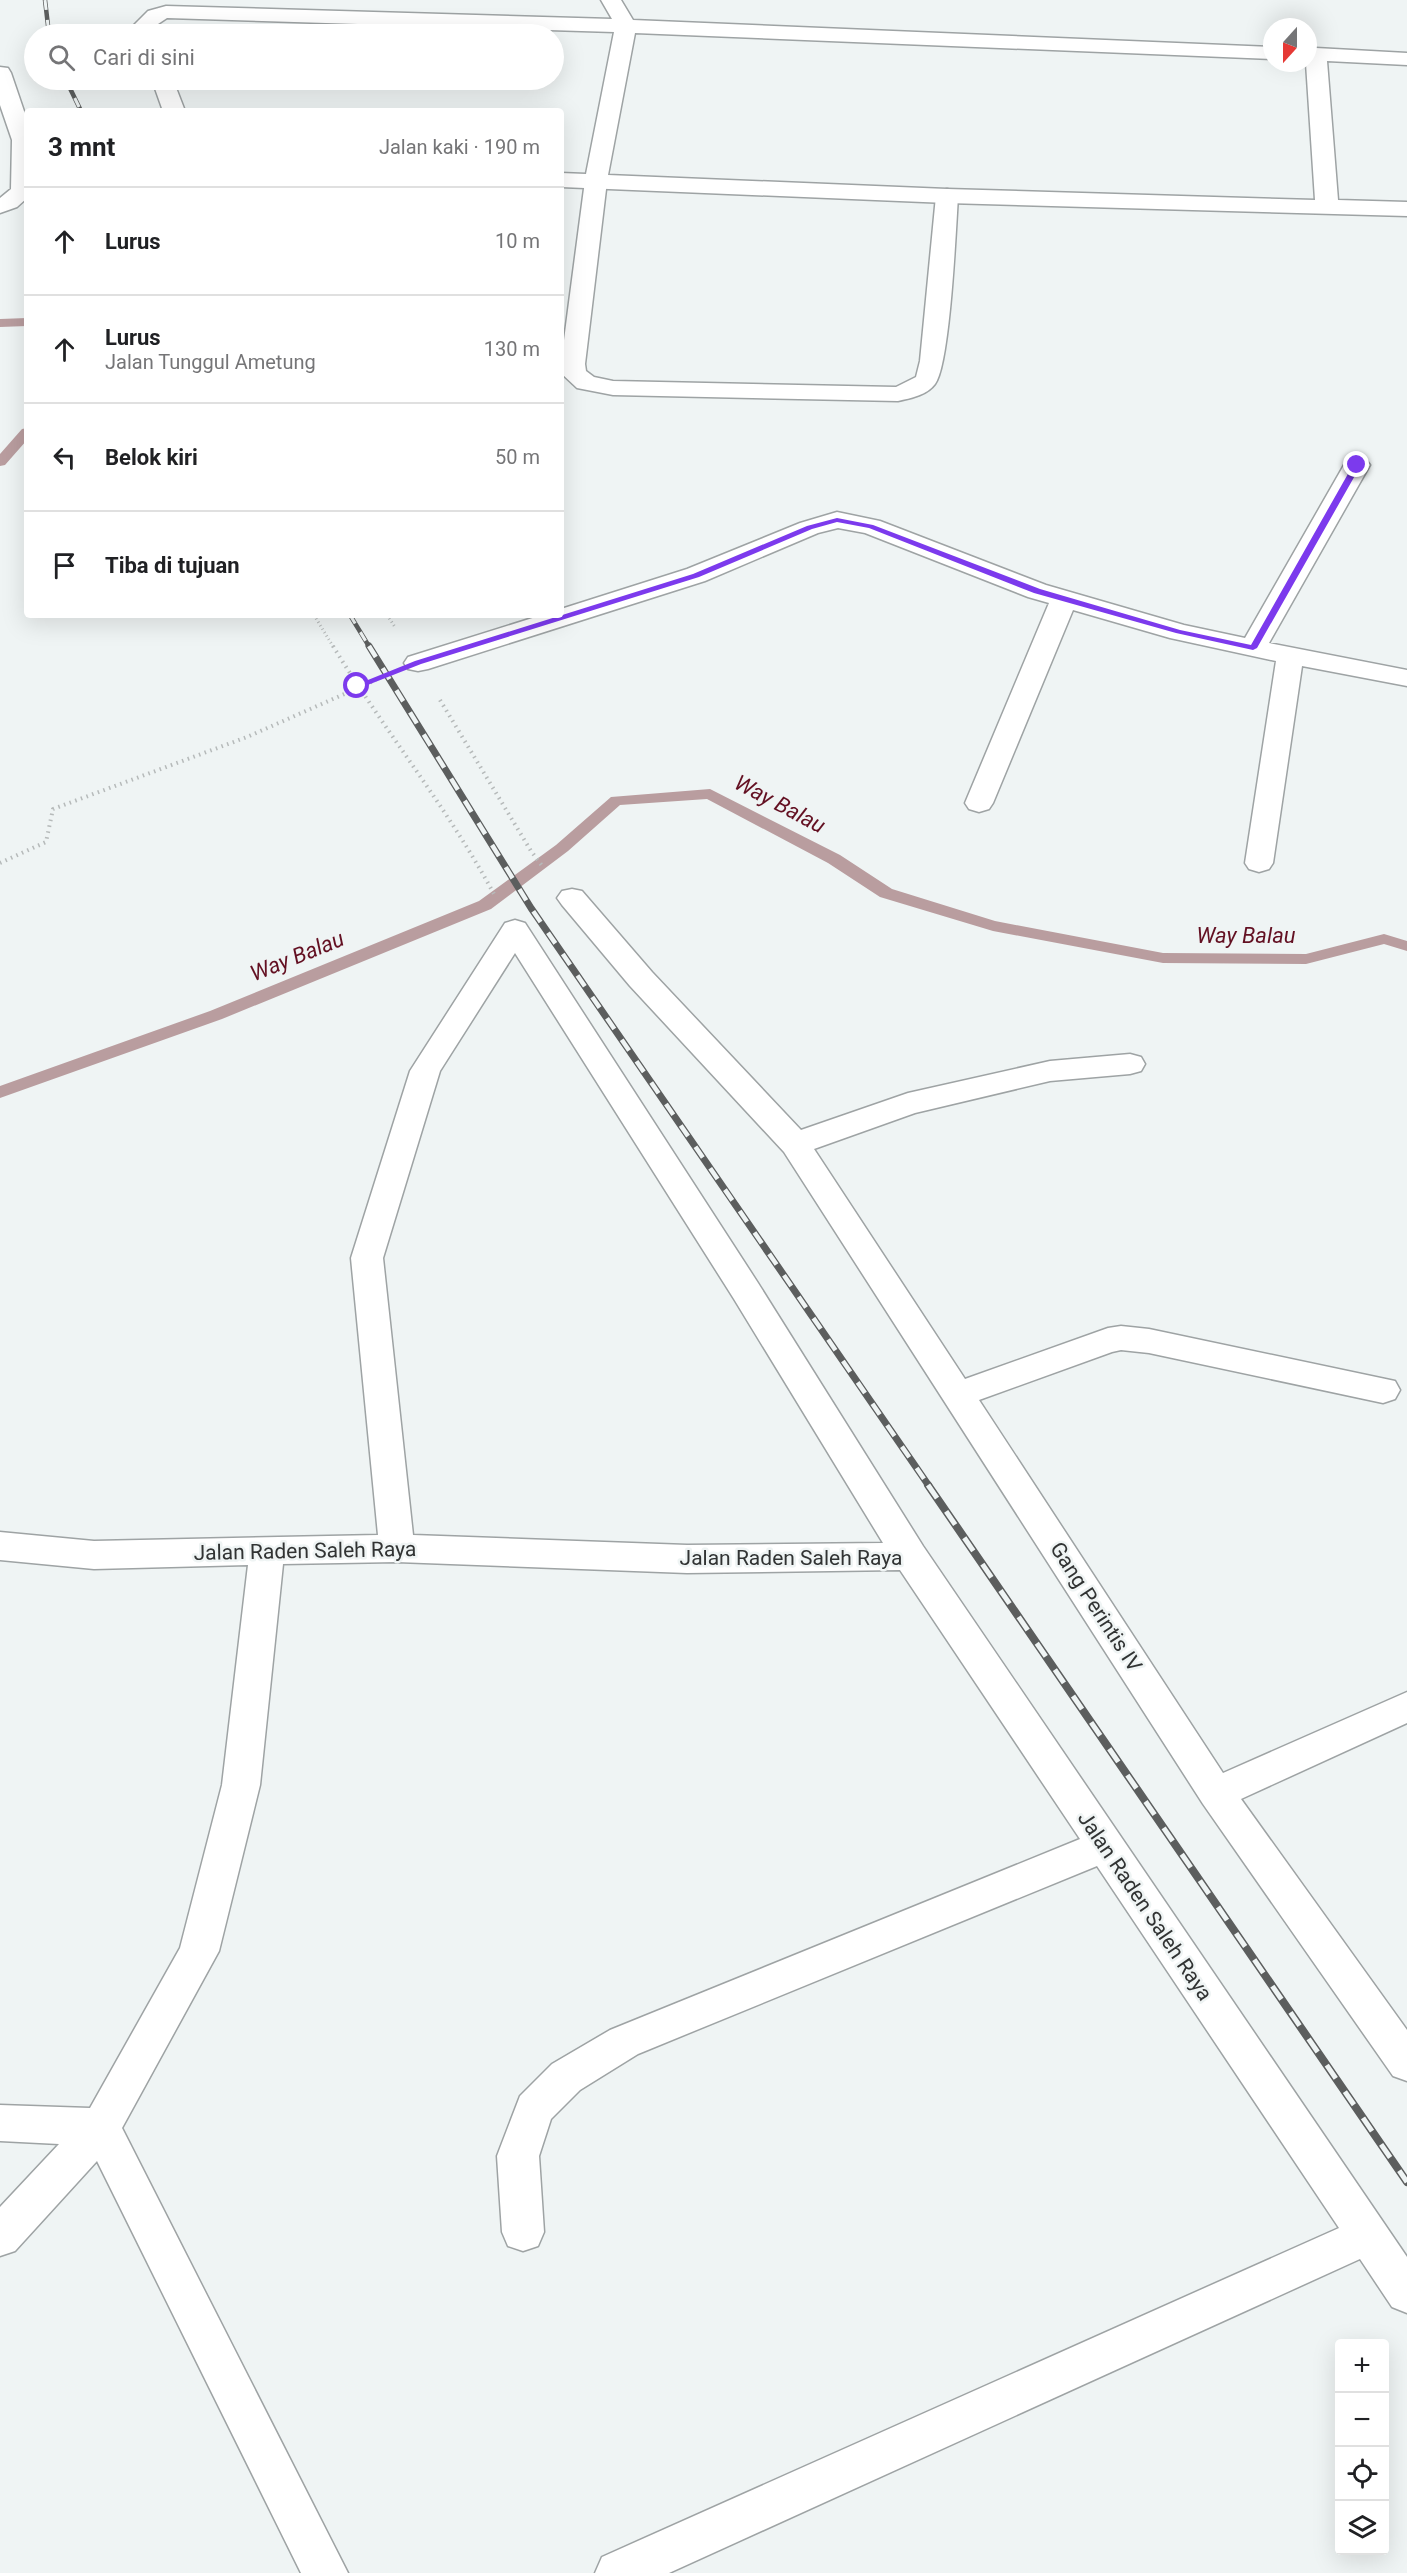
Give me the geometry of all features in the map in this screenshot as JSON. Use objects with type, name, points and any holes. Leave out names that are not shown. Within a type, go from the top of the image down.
[{"type":"street","points":[[611,0],[626,26],[596,181],[573,364],[574,374],[586,383],[613,388],[898,394],[921,386],[930,372],[947,196]]},
{"type":"street","points":[[145,24],[155,15],[166,12],[560,24]]},
{"type":"street","points":[[564,24],[1263,52]]},
{"type":"street","points":[[1317,54],[1407,59]]},
{"type":"street","points":[[1314,72],[1327,207]]},
{"type":"street","points":[[0,73],[23,140],[22,191],[0,206]]},
{"type":"street","points":[[167,90],[173,108]]},
{"type":"street","points":[[564,180],[947,196],[1407,209]]},
{"type":"street","points":[[1253,648],[1357,465]]},
{"type":"street","points":[[564,617],[696,575],[809,528],[837,520],[871,526],[1037,591],[1179,632],[1407,678]]},
{"type":"street","points":[[979,803],[1064,599]]},
{"type":"street","points":[[418,663],[560,618]]},
{"type":"street","points":[[1259,863],[1290,656]]},
{"type":"street","name":"Gang Perintis IV","points":[[572,898],[641,979],[795,1143],[1216,1792],[1407,2063]]},
{"type":"street","points":[[397,1548],[367,1258],[425,1071],[515,930],[740,1281],[910,1556]]},
{"type":"street","points":[[795,1143],[908,1104],[1050,1071],[1130,1064]]},
{"type":"street","points":[[959,1394],[1108,1340],[1121,1338],[1149,1341],[1383,1390]]},
{"type":"street","name":"Jalan Raden Saleh Raya","points":[[0,1546],[94,1555],[397,1548],[687,1559],[910,1556],[1407,2293]]},
{"type":"street","points":[[0,2237],[101,2127],[199,1951],[241,1785],[267,1551]]},
{"type":"street","points":[[1216,1792],[1407,1707]]},
{"type":"street","points":[[523,2232],[518,2156],[534,2109],[566,2077],[624,2042],[1104,1846]]},
{"type":"street","points":[[0,2123],[101,2127]]},
{"type":"street","points":[[101,2127],[326,2573]]},
{"type":"street","points":[[618,2573],[1366,2235]]},
{"type":"path","points":[[316,618],[357,686],[473,855],[498,901]]},
{"type":"path","points":[[389,618],[531,851]]},
{"type":"path","points":[[0,863],[46,842],[53,809],[247,737],[357,686],[418,663]]},
{"type":"waterway","name":"Way Balau","points":[[0,323],[24,322]]},
{"type":"waterway","name":"Way Balau","points":[[0,462],[24,435]]},
{"type":"waterway","name":"Way Balau","points":[[0,1092],[216,1015],[485,905],[562,848],[616,800],[710,794],[834,859],[886,893],[993,926],[1163,958],[1306,959],[1384,939],[1407,946]]},
{"type":"railway","points":[[45,0],[48,24]]},
{"type":"railway","points":[[71,90],[80,108]]},
{"type":"railway","points":[[352,618],[370,648]]},
{"type":"railway","points":[[369,646],[531,908],[929,1486]]},
{"type":"railway","points":[[928,1485],[1407,2182]]},
{"type":"route","points":[[357,686],[418,663],[696,575],[809,528],[837,520],[871,526],[1037,591],[1179,632],[1253,648],[1357,465]]}]
